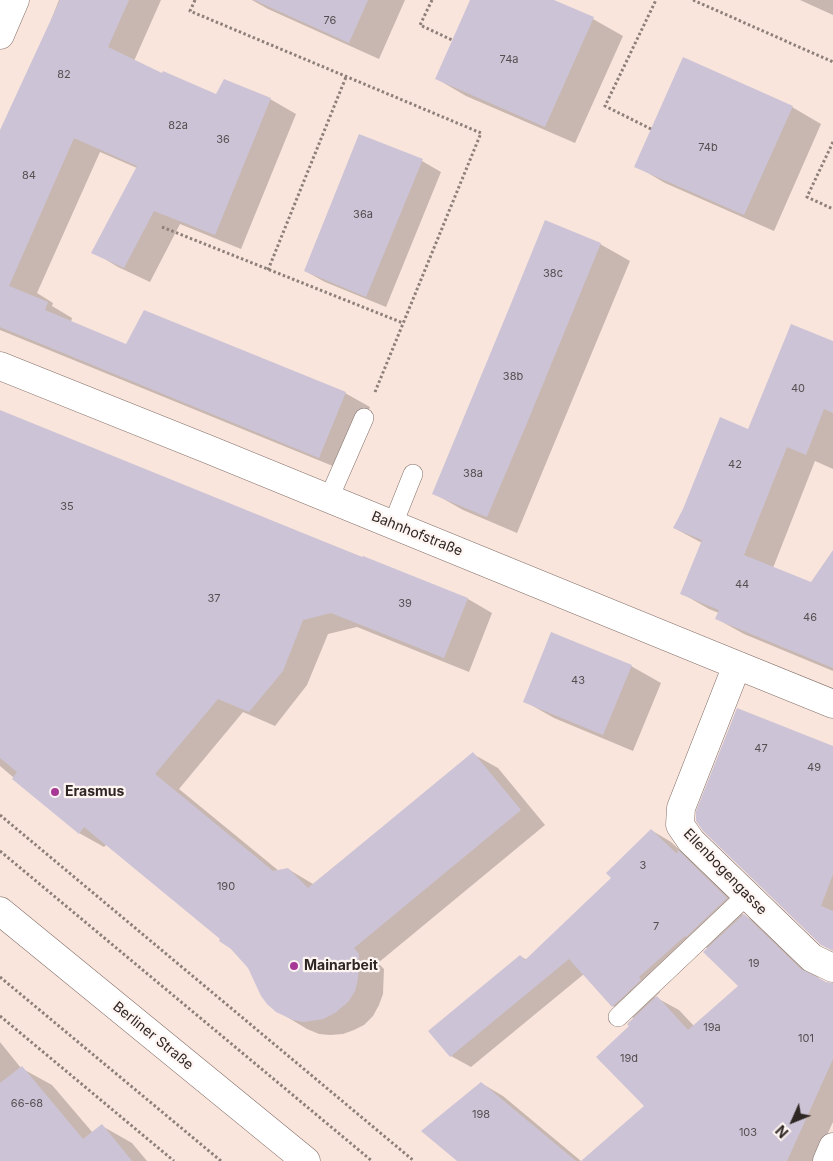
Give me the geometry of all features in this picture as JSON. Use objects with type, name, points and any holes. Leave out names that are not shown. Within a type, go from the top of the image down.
[{"type":"street","points":[[0,35],[15,0]]},
{"type":"street","name":"Bahnhofstraße","points":[[0,366],[833,704]]},
{"type":"street","name":"Ellenbogengasse","points":[[738,665],[681,808],[680,825],[691,841],[812,958],[833,968]]},
{"type":"street","name":"Berliner Straße","points":[[0,911],[306,1161]]},
{"type":"street","points":[[827,1161],[833,1147]]},
{"type":"lane","points":[[329,498],[364,418]]},
{"type":"lane","points":[[393,524],[413,474]]},
{"type":"lane","points":[[618,1017],[747,896]]},
{"type":"path","points":[[195,0],[190,11],[481,133],[364,418]]},
{"type":"path","points":[[432,0],[420,25],[452,40]]},
{"type":"path","points":[[651,129],[605,106],[656,0]]},
{"type":"path","points":[[693,0],[833,62]]},
{"type":"path","points":[[268,270],[346,77]]},
{"type":"path","points":[[833,142],[807,197],[833,209]]},
{"type":"path","points":[[162,226],[403,323]]},
{"type":"path","points":[[0,815],[414,1161]]},
{"type":"path","points":[[0,851],[372,1161]]},
{"type":"path","points":[[0,977],[221,1161]]},
{"type":"path","points":[[0,1016],[174,1161]]},
{"type":"building","points":[[60,0],[129,0],[108,47],[162,73],[163,71],[216,94],[224,79],[271,98],[215,235],[154,211],[124,268],[91,253],[137,166],[74,138],[9,286],[48,302],[45,310],[126,344],[144,310],[346,392],[319,458],[0,327],[0,130]]},
{"type":"building","points":[[254,0],[368,0],[349,43]]},
{"type":"building","points":[[470,0],[554,0],[594,17],[545,127],[435,79]]},
{"type":"building","points":[[683,57],[793,106],[744,215],[634,167]]},
{"type":"building","points":[[359,134],[423,159],[366,297],[304,271]]},
{"type":"building","points":[[545,220],[601,243],[487,517],[432,494]]},
{"type":"building","points":[[791,324],[833,341],[833,413],[824,409],[806,455],[787,447],[744,555],[811,582],[833,550],[833,668],[715,619],[719,610],[680,594],[702,540],[673,528],[683,509],[720,417],[748,429]]},
{"type":"building","points":[[0,410],[468,598],[444,658],[331,613],[303,620],[283,671],[249,712],[218,699],[155,774],[273,871],[288,868],[308,888],[473,752],[521,810],[354,948],[359,954],[358,979],[355,991],[348,1002],[335,1013],[323,1019],[304,1022],[293,1020],[276,1012],[261,996],[248,968],[231,949],[219,941],[220,939],[84,827],[79,834],[12,779],[17,772],[0,758]]},
{"type":"building","points":[[551,632],[632,665],[603,735],[523,702]]},
{"type":"building","points":[[737,708],[833,746],[833,874],[821,906],[833,911],[833,951],[821,945],[703,831],[696,821],[696,811]]},
{"type":"building","points":[[651,829],[677,854],[678,850],[727,898],[686,937],[639,977],[641,980],[612,1007],[569,959],[450,1057],[428,1031],[520,955],[525,960],[611,878],[606,873]]},
{"type":"building","points":[[744,914],[801,969],[826,982],[833,983],[833,1059],[787,1161],[581,1161],[644,1106],[596,1057],[657,996],[688,1030],[738,986],[703,952]]},
{"type":"building","points":[[22,1066],[83,1139],[102,1124],[132,1161],[0,1161],[0,1083]]},
{"type":"building","points":[[481,1082],[576,1161],[457,1161],[421,1131]]},
{"type":"place","name":"Erasmus","points":[[55,792]]},
{"type":"place","name":"Mainarbeit","points":[[294,966]]}]
